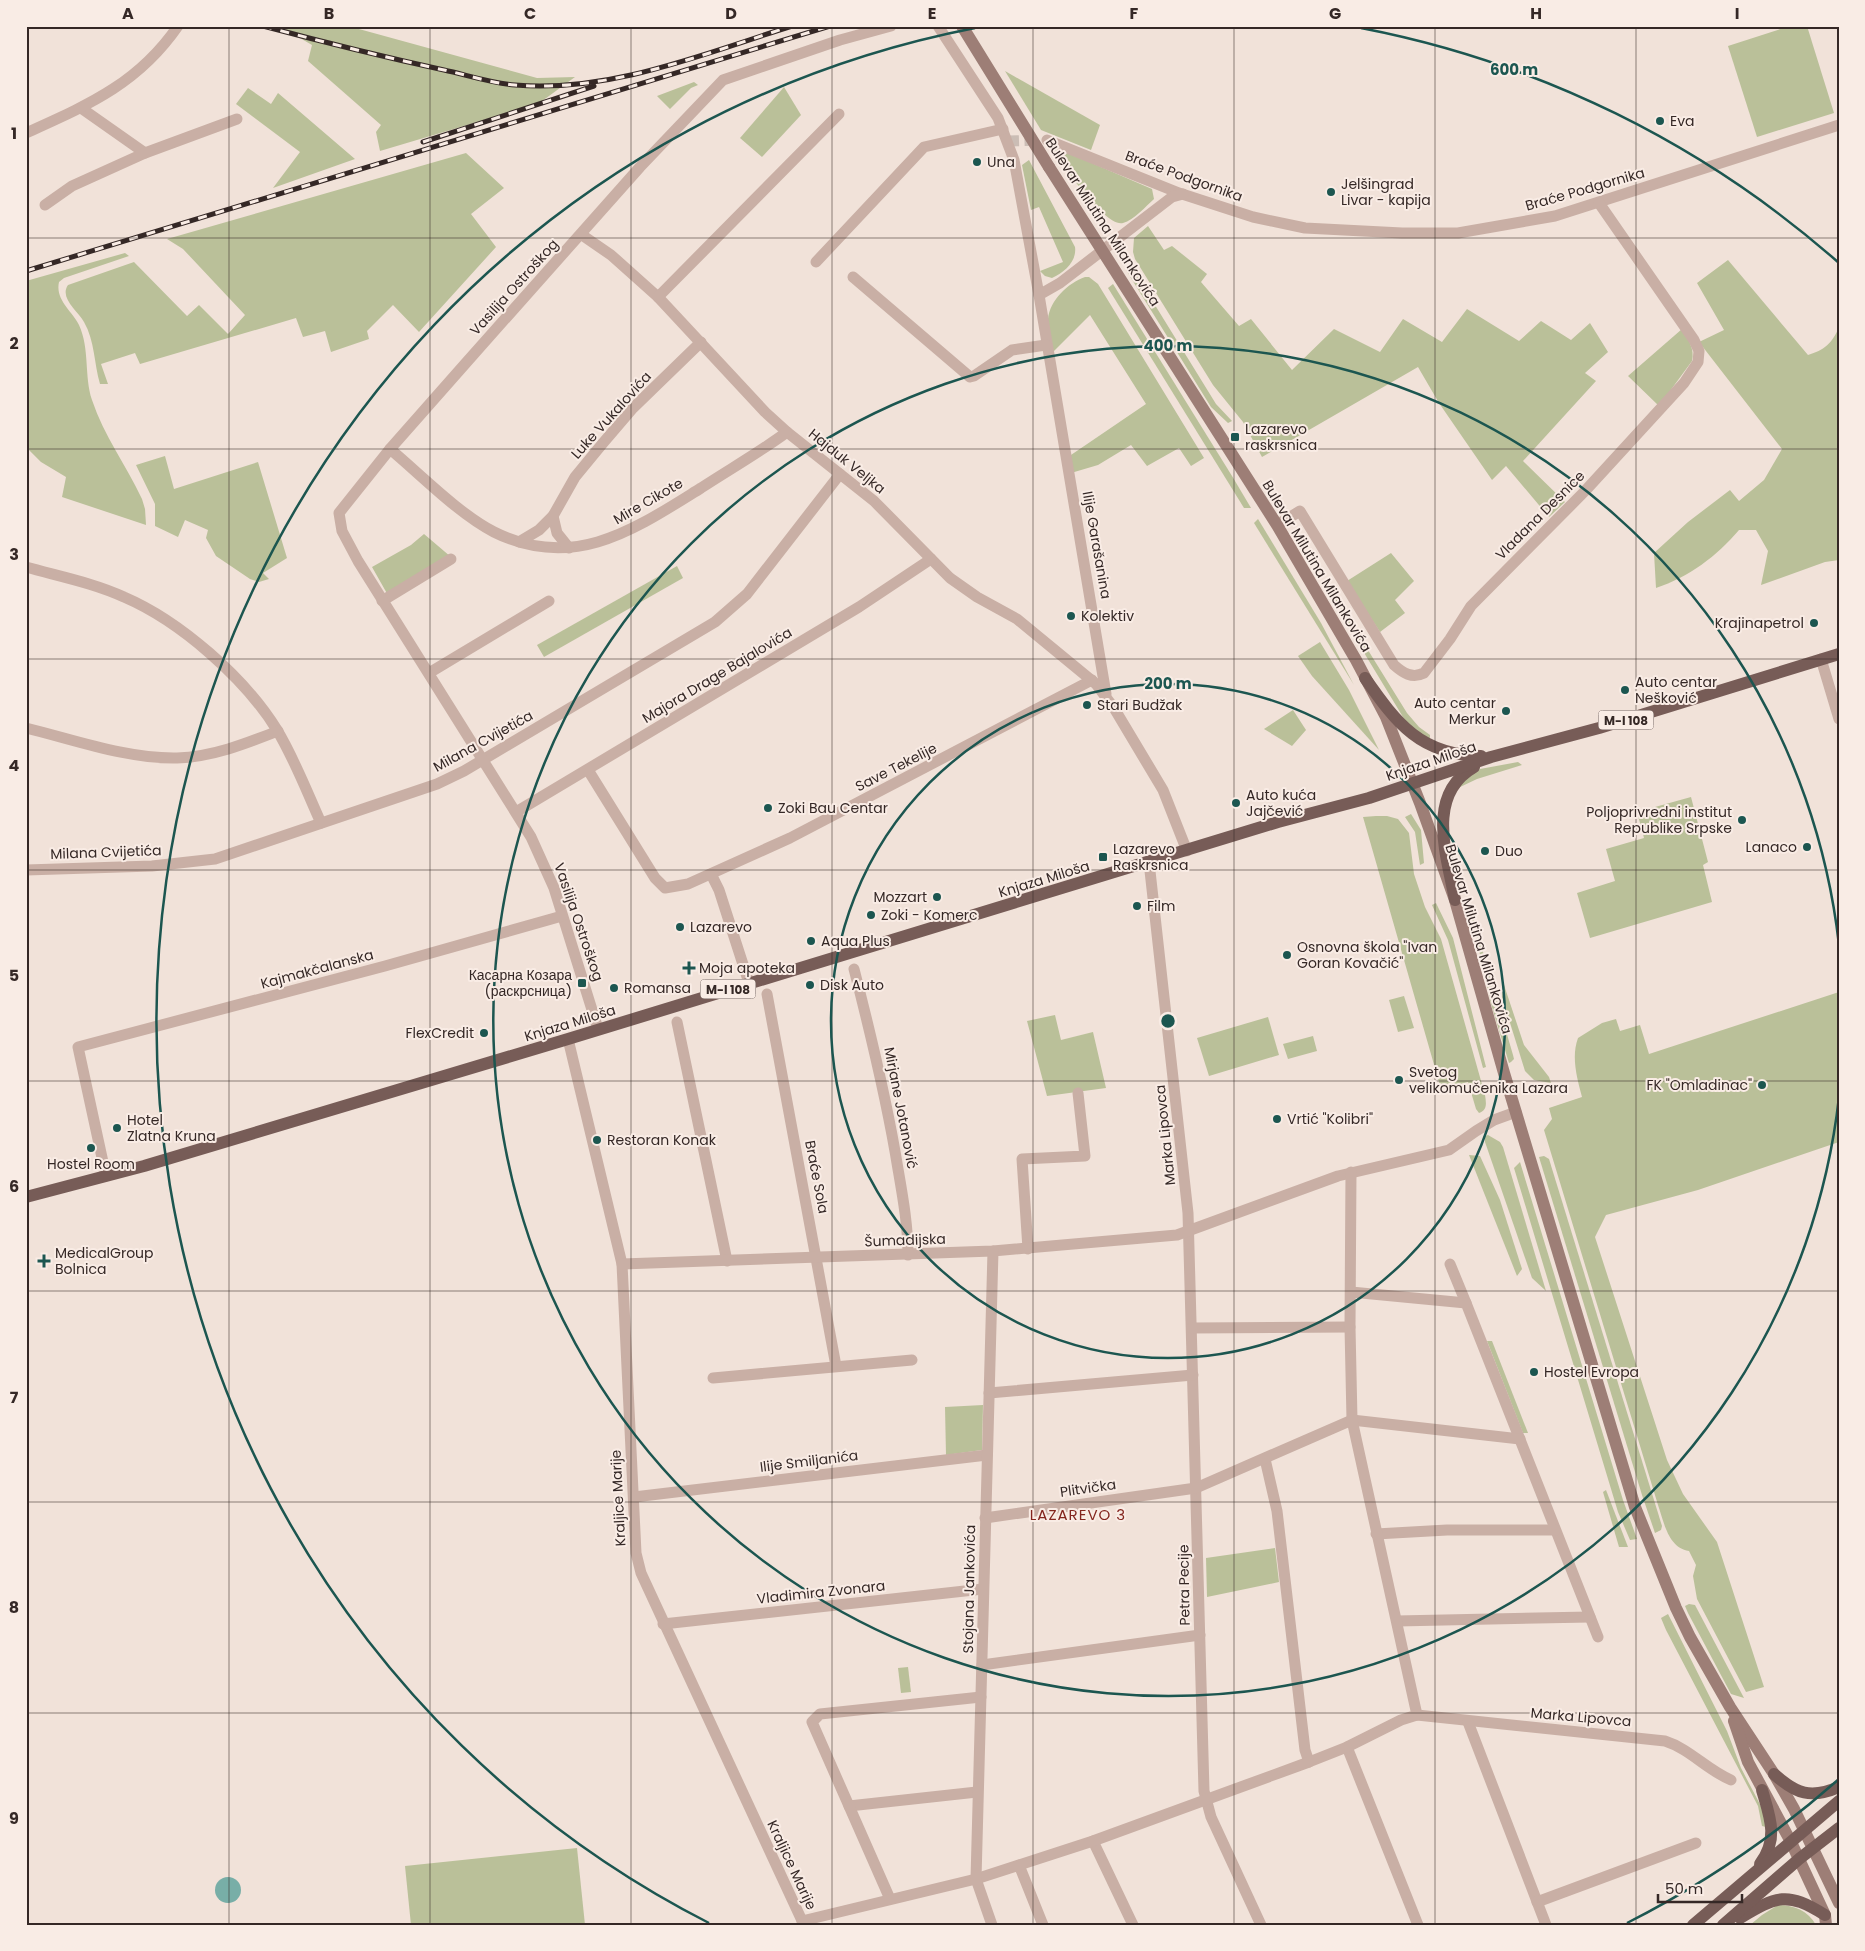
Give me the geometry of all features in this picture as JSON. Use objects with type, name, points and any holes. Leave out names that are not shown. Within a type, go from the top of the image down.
[{"type":"main road","name":"Knjaza Miloša","points":[[26,1197],[144,1166],[1188,851],[1278,822],[1369,798],[1491,757],[1599,728],[1839,654]]},
{"type":"main road","points":[[1365,678],[1389,712],[1416,737],[1450,753],[1491,757]]},
{"type":"main road","points":[[1455,900],[1442,825],[1446,798],[1464,773],[1491,757]]},
{"type":"main road","points":[[1774,1774],[1788,1787],[1804,1793],[1825,1793],[1839,1787]]},
{"type":"main road","points":[[1752,1874],[1764,1859],[1773,1834],[1762,1790]]},
{"type":"main road","points":[[1693,1925],[1839,1802]]},
{"type":"main road","points":[[1725,1925],[1798,1859],[1839,1828]]},
{"type":"main road","points":[[1725,1925],[1766,1902],[1784,1897],[1803,1902],[1826,1920]]},
{"type":"street","points":[[26,133],[82,108],[118,88],[160,50],[178,26]]},
{"type":"street","name":"Vasilija Ostroškog","points":[[598,1029],[543,862],[516,812],[382,600],[342,531],[338,518],[341,508],[390,449],[582,235],[640,167],[723,80],[840,40],[891,26]]},
{"type":"street","name":"Ilije Garašanina","points":[[938,26],[998,118],[1014,160],[1039,295],[1106,696],[1163,790],[1188,851]]},
{"type":"street","name":"Bulevar Milutina Milankovića","points":[[962,26],[1049,167],[1277,525],[1386,717],[1455,900],[1516,1112],[1635,1507],[1676,1608],[1730,1707],[1774,1774],[1839,1904]]},
{"type":"street","points":[[82,108],[145,154]]},
{"type":"street","points":[[658,297],[839,114]]},
{"type":"street","points":[[45,205],[72,186],[145,154],[237,119]]},
{"type":"street","name":"Braće Podgornika","points":[[1047,140],[1183,194],[1253,217],[1305,228],[1402,233],[1458,233],[1555,216],[1839,125]]},
{"type":"street","points":[[816,262],[924,148],[1003,129]]},
{"type":"street","points":[[1039,295],[1060,283],[1172,197],[1183,194]]},
{"type":"street","name":"Vladana Desnice","points":[[1277,525],[1300,511],[1394,665],[1403,674],[1424,673],[1450,639],[1471,606],[1648,425],[1684,383],[1698,362],[1699,351],[1694,340],[1599,203]]},
{"type":"street","name":"Hajduk Veljka","points":[[582,235],[611,255],[658,297],[765,412],[885,511],[931,559],[964,589],[1017,619],[1040,636],[1092,680],[1106,696]]},
{"type":"street","points":[[853,277],[970,377],[1012,350],[1046,345]]},
{"type":"street","name":"Luke Vukalovića","points":[[520,542],[539,530],[554,516],[575,477],[603,443],[633,408],[701,342]]},
{"type":"street","name":"Mire Cikote","points":[[390,449],[475,520],[493,531],[520,542],[547,548],[569,548],[596,543],[629,532],[787,432]]},
{"type":"street","name":"Milana Cvijetića","points":[[26,870],[152,866],[205,861],[437,784],[482,761],[716,622],[747,594],[840,474]]},
{"type":"street","points":[[554,516],[557,533],[569,548]]},
{"type":"street","points":[[382,600],[451,559]]},
{"type":"street","name":"Majora Drage Bajalovića","points":[[516,812],[859,606],[931,559]]},
{"type":"street","points":[[26,567],[125,597],[169,620],[194,638],[262,708],[278,731],[321,822]]},
{"type":"street","points":[[429,673],[549,601]]},
{"type":"street","points":[[1821,660],[1839,719]]},
{"type":"street","name":"Save Tekelije","points":[[588,770],[660,885],[672,888],[688,884],[790,838],[1092,680]]},
{"type":"street","points":[[26,728],[113,750],[177,758],[213,753],[278,731]]},
{"type":"street","name":"Marka Lipovca","points":[[1149,862],[1162,965],[1188,1232]]},
{"type":"street","points":[[711,874],[719,890],[749,983]]},
{"type":"street","name":"Kajmakčalanska","points":[[106,1176],[78,1047],[385,966],[562,916]]},
{"type":"street","name":"Mirjane Jotanović","points":[[854,968],[877,1060],[895,1149],[906,1218],[908,1256]]},
{"type":"street","name":"Braće Sola","points":[[767,994],[818,1258],[836,1366]]},
{"type":"street","points":[[677,1022],[727,1261]]},
{"type":"street","name":"Kraljice Marije","points":[[568,1039],[622,1264],[636,1554],[663,1624],[803,1923]]},
{"type":"street","points":[[1028,1249],[1022,1159],[1085,1156],[1078,1093]]},
{"type":"street","points":[[1188,1232],[1351,1172],[1450,1150],[1494,1120],[1516,1112]]},
{"type":"street","points":[[1351,1172],[1350,1326],[1352,1420],[1417,1715]]},
{"type":"street","name":"Šumadijska","points":[[622,1264],[908,1256],[1028,1249],[1177,1235],[1188,1232]]},
{"type":"street","name":"Petra Pecije","points":[[1188,1232],[1206,1801],[1260,1925]]},
{"type":"street","name":"Stojana Jankovića","points":[[992,1925],[976,1879],[993,1251]]},
{"type":"street","points":[[1450,1264],[1598,1637]]},
{"type":"street","points":[[1351,1292],[1466,1304]]},
{"type":"street","points":[[1192,1328],[1350,1326]]},
{"type":"street","points":[[713,1378],[912,1360]]},
{"type":"street","points":[[989,1393],[1193,1375]]},
{"type":"street","points":[[1352,1420],[1520,1439]]},
{"type":"street","name":"Plitvička","points":[[985,1518],[1196,1488],[1352,1420]]},
{"type":"street","name":"Ilije Smiljanića","points":[[634,1497],[987,1456]]},
{"type":"street","points":[[1266,1459],[1277,1511],[1305,1750],[1309,1762]]},
{"type":"street","points":[[1376,1534],[1447,1530],[1556,1530]]},
{"type":"street","name":"Vladimira Zvonara","points":[[663,1624],[983,1589]]},
{"type":"street","points":[[1397,1621],[1590,1617]]},
{"type":"street","points":[[982,1665],[1200,1635]]},
{"type":"street","points":[[890,1899],[812,1726],[812,1722],[816,1716],[981,1697]]},
{"type":"street","name":"Bulevar Milutina Milankovića","points":[[1730,1707],[1742,1747],[1762,1790],[1791,1842],[1826,1920],[1835,1925]]},
{"type":"street","name":"Marka Lipovca","points":[[803,1923],[890,1899],[976,1879],[1094,1841],[1309,1762],[1401,1720],[1417,1715],[1468,1722],[1635,1736],[1665,1741],[1679,1746],[1716,1773],[1731,1780]]},
{"type":"street","points":[[1468,1722],[1546,1925]]},
{"type":"street","points":[[1347,1746],[1418,1925]]},
{"type":"street","points":[[849,1806],[977,1792]]},
{"type":"street","points":[[1094,1841],[1132,1925]]},
{"type":"street","points":[[1537,1902],[1696,1843]]},
{"type":"street","points":[[1020,1866],[1043,1925]]},
{"type":"green space","points":[[348,26],[537,78],[575,77],[538,104],[380,151],[376,132],[381,125],[308,61],[312,45],[281,27]]},
{"type":"green space","points":[[1790,26],[1807,26],[1834,113],[1757,137],[1728,46]]},
{"type":"green space","points":[[1005,71],[1100,125],[1091,150],[1041,130]]},
{"type":"green space","points":[[694,82],[698,85],[691,88],[670,109],[657,96]]},
{"type":"green space","points":[[784,87],[801,115],[762,157],[740,138]]},
{"type":"green space","points":[[248,88],[271,104],[278,93],[355,159],[273,188],[300,152],[236,104]]},
{"type":"green space","points":[[1050,145],[1152,189],[1154,199],[1131,219],[1123,223],[1115,222],[1105,215],[1083,192]]},
{"type":"green space","points":[[466,153],[504,188],[471,214],[496,247],[419,332],[393,305],[367,331],[369,339],[331,352],[325,331],[303,337],[296,318],[140,364],[135,353],[101,364],[108,384],[100,384],[88,329],[68,300],[66,290],[68,285],[134,262],[187,316],[199,305],[228,334],[245,315],[183,249],[167,239]]},
{"type":"green space","points":[[1029,160],[1075,247],[1074,257],[1069,266],[1052,278],[1045,276],[1040,271],[1063,262],[1039,207],[1031,210],[1022,165]]},
{"type":"green space","points":[[1148,226],[1164,250],[1172,246],[1207,274],[1201,282],[1239,326],[1251,319],[1292,370],[1334,329],[1380,352],[1403,319],[1442,342],[1467,309],[1519,341],[1541,321],[1571,340],[1590,323],[1608,352],[1585,373],[1596,381],[1523,461],[1565,502],[1549,517],[1506,466],[1492,480],[1439,403],[1418,367],[1262,457],[1243,422],[1213,385],[1135,259],[1133,252],[1134,238]]},
{"type":"green space","points":[[125,253],[129,256],[64,278],[59,282],[58,288],[62,300],[79,325],[85,343],[88,382],[92,400],[109,438],[142,499],[146,525],[62,497],[66,477],[41,462],[26,447],[26,281]]},
{"type":"green space","points":[[1728,260],[1808,355],[1827,346],[1839,327],[1839,560],[1825,562],[1761,585],[1768,551],[1756,530],[1739,530],[1702,565],[1680,578],[1656,588],[1654,553],[1688,522],[1730,490],[1739,501],[1764,480],[1782,449],[1699,342],[1724,330],[1697,283]]},
{"type":"green space","points":[[1126,270],[1134,271],[1216,404],[1232,421],[1228,423],[1211,407]]},
{"type":"green space","points":[[1085,277],[1089,277],[1098,284],[1204,458],[1191,466],[1179,448],[1147,466],[1131,445],[1098,465],[1071,473],[1068,457],[1146,404],[1090,315],[1051,354],[1048,319],[1052,305],[1066,288]]},
{"type":"green space","points":[[1113,284],[1251,508],[1244,508],[1108,288]]},
{"type":"green space","points":[[1682,329],[1692,348],[1692,361],[1659,406],[1628,376]]},
{"type":"green space","points":[[165,456],[174,489],[258,462],[287,558],[263,573],[269,579],[259,582],[250,579],[216,556],[206,538],[208,530],[185,520],[178,537],[155,526],[155,504],[136,465]]},
{"type":"green space","points":[[1258,519],[1321,623],[1354,685],[1254,523]]},
{"type":"green space","points":[[424,534],[451,557],[389,597],[372,567],[411,545]]},
{"type":"green space","points":[[1391,553],[1414,581],[1395,600],[1405,613],[1380,632],[1347,581]]},
{"type":"green space","points":[[677,566],[683,578],[544,657],[537,645]]},
{"type":"green space","points":[[1327,584],[1407,713],[1419,727],[1430,735],[1430,741],[1406,722],[1366,656]]},
{"type":"green space","points":[[1320,642],[1349,690],[1379,750],[1312,676],[1298,656]]},
{"type":"green space","points":[[1293,710],[1306,730],[1292,746],[1264,729]]},
{"type":"green space","points":[[1518,762],[1522,765],[1477,779],[1458,788],[1459,782],[1480,769]]},
{"type":"green space","points":[[1691,797],[1708,862],[1703,865],[1712,902],[1590,938],[1577,893],[1615,881],[1606,849],[1644,838],[1637,812]]},
{"type":"green space","points":[[1411,814],[1421,830],[1424,863],[1420,865],[1415,832],[1405,817]]},
{"type":"green space","points":[[1376,816],[1398,819],[1409,833],[1414,874],[1425,907],[1441,939],[1485,1095],[1486,1103],[1482,1112],[1479,1113],[1476,1109],[1468,1082],[1441,1089],[1363,817]]},
{"type":"green space","points":[[1467,897],[1513,1055],[1514,1059],[1509,1063],[1491,1004]]},
{"type":"green space","points":[[1436,903],[1453,938],[1486,1067],[1483,1068],[1448,940],[1432,905]]},
{"type":"green space","points":[[1504,985],[1524,1045],[1549,1077],[1551,1083],[1534,1080],[1525,1071],[1502,997]]},
{"type":"green space","points":[[1839,992],[1839,1142],[1698,1190],[1606,1215],[1595,1237],[1667,1460],[1683,1494],[1717,1542],[1764,1687],[1746,1692],[1697,1599],[1693,1576],[1696,1565],[1689,1551],[1682,1549],[1672,1540],[1665,1526],[1544,1130],[1552,1119],[1549,1108],[1582,1097],[1575,1068],[1576,1045],[1578,1038],[1602,1023],[1616,1019],[1620,1031],[1640,1025],[1649,1054]]},
{"type":"green space","points":[[1404,996],[1414,1028],[1398,1032],[1389,1000]]},
{"type":"green space","points":[[1055,1015],[1061,1040],[1093,1032],[1106,1088],[1047,1096],[1027,1021]]},
{"type":"green space","points":[[1268,1017],[1279,1055],[1209,1076],[1197,1038]]},
{"type":"green space","points":[[1313,1036],[1317,1051],[1288,1059],[1283,1044]]},
{"type":"green space","points":[[1488,1135],[1500,1142],[1503,1147],[1546,1291],[1532,1278],[1485,1142],[1485,1136]]},
{"type":"green space","points":[[1469,1155],[1480,1156],[1500,1200],[1522,1269],[1517,1276]]},
{"type":"green space","points":[[1544,1156],[1549,1159],[1662,1526],[1661,1530],[1655,1533],[1539,1157]]},
{"type":"green space","points":[[1520,1162],[1623,1500],[1637,1539],[1630,1540],[1618,1512],[1514,1168]]},
{"type":"green space","points":[[1487,1341],[1492,1341],[1528,1433],[1523,1433]]},
{"type":"green space","points":[[983,1405],[982,1450],[946,1455],[945,1407]]},
{"type":"green space","points":[[1606,1490],[1628,1547],[1619,1547],[1603,1492]]},
{"type":"green space","points":[[1275,1548],[1279,1582],[1207,1597],[1206,1558]]},
{"type":"green space","points":[[1689,1604],[1695,1605],[1744,1698],[1731,1694],[1688,1613],[1685,1606]]},
{"type":"green space","points":[[1668,1614],[1727,1731],[1741,1768],[1764,1812],[1766,1827],[1762,1826],[1758,1806],[1666,1630],[1661,1618]]},
{"type":"green space","points":[[908,1667],[911,1692],[901,1693],[898,1668]]},
{"type":"green space","points":[[577,1848],[585,1925],[411,1925],[405,1866]]},
{"type":"green space","points":[[1778,1905],[1790,1906],[1800,1910],[1809,1916],[1816,1925],[1770,1923],[1750,1925]]},
{"type":"water","points":[[228,1877],[238,1880],[241,1890],[238,1900],[228,1903],[218,1900],[215,1890],[218,1880]]},
{"type":"tunnel","points":[[1008,141],[1040,140]]},
{"type":"railway","points":[[263,26],[488,81],[515,85],[550,86],[585,83],[655,69],[792,26]]},
{"type":"railway","points":[[26,271],[830,26]]},
{"type":"railway","points":[[423,142],[594,86]]},
{"type":"place","name":"Eva","points":[[1660,121]]},
{"type":"place","name":"Una","points":[[977,162]]},
{"type":"place","name":"Jelšingrad Livar - kapija","points":[[1331,192]]},
{"type":"place","name":"Lazarevo raskrsnica","points":[[1235,437]]},
{"type":"place","name":"Kolektiv","points":[[1071,616]]},
{"type":"place","name":"Krajinapetrol","points":[[1814,623]]},
{"type":"place","name":"Auto centar Nešković","points":[[1625,690]]},
{"type":"place","name":"Stari Budžak","points":[[1087,705]]},
{"type":"place","name":"Auto centar Merkur","points":[[1506,711]]},
{"type":"place","name":"Auto kuća Jajčević","points":[[1236,803]]},
{"type":"place","name":"Zoki Bau Centar","points":[[768,808]]},
{"type":"place","name":"Poljoprivredni institut Republike Srpske","points":[[1742,820]]},
{"type":"place","name":"Lanaco","points":[[1807,847]]},
{"type":"place","name":"Duo","points":[[1485,851]]},
{"type":"place","name":"Lazarevo Raskrsnica","points":[[1103,857]]},
{"type":"place","name":"Mozzart","points":[[937,897]]},
{"type":"place","name":"Film","points":[[1137,906]]},
{"type":"place","name":"Zoki - Komerc","points":[[871,915]]},
{"type":"place","name":"Lazarevo","points":[[680,927]]},
{"type":"place","name":"Aqua Plus","points":[[811,941]]},
{"type":"place","name":"Osnovna škola \"Ivan Goran Kovačić\"","points":[[1287,955]]},
{"type":"place","name":"Moja apoteka","points":[[689,968]]},
{"type":"place","name":"Касарна Козара (раскрсница)","points":[[582,983]]},
{"type":"place","name":"Disk Auto","points":[[810,985]]},
{"type":"place","name":"Romansa","points":[[614,988]]},
{"type":"place","name":"FlexCredit","points":[[484,1033]]},
{"type":"place","name":"Svetog velikomučenika Lazara","points":[[1399,1080]]},
{"type":"place","name":"FK \"Omladinac\"","points":[[1762,1085]]},
{"type":"place","name":"Vrtić \"Kolibri\"","points":[[1277,1119]]},
{"type":"place","name":"Hotel Zlatna Kruna","points":[[117,1128]]},
{"type":"place","name":"Restoran Konak","points":[[597,1140]]},
{"type":"place","name":"Hostel Room","points":[[91,1148]]},
{"type":"place","name":"MedicalGroup Bolnica","points":[[44,1261]]},
{"type":"place","name":"Hostel Evropa","points":[[1534,1372]]},
{"type":"district","name":"LAZAREVO 3","points":[[1078,1514]]}]
